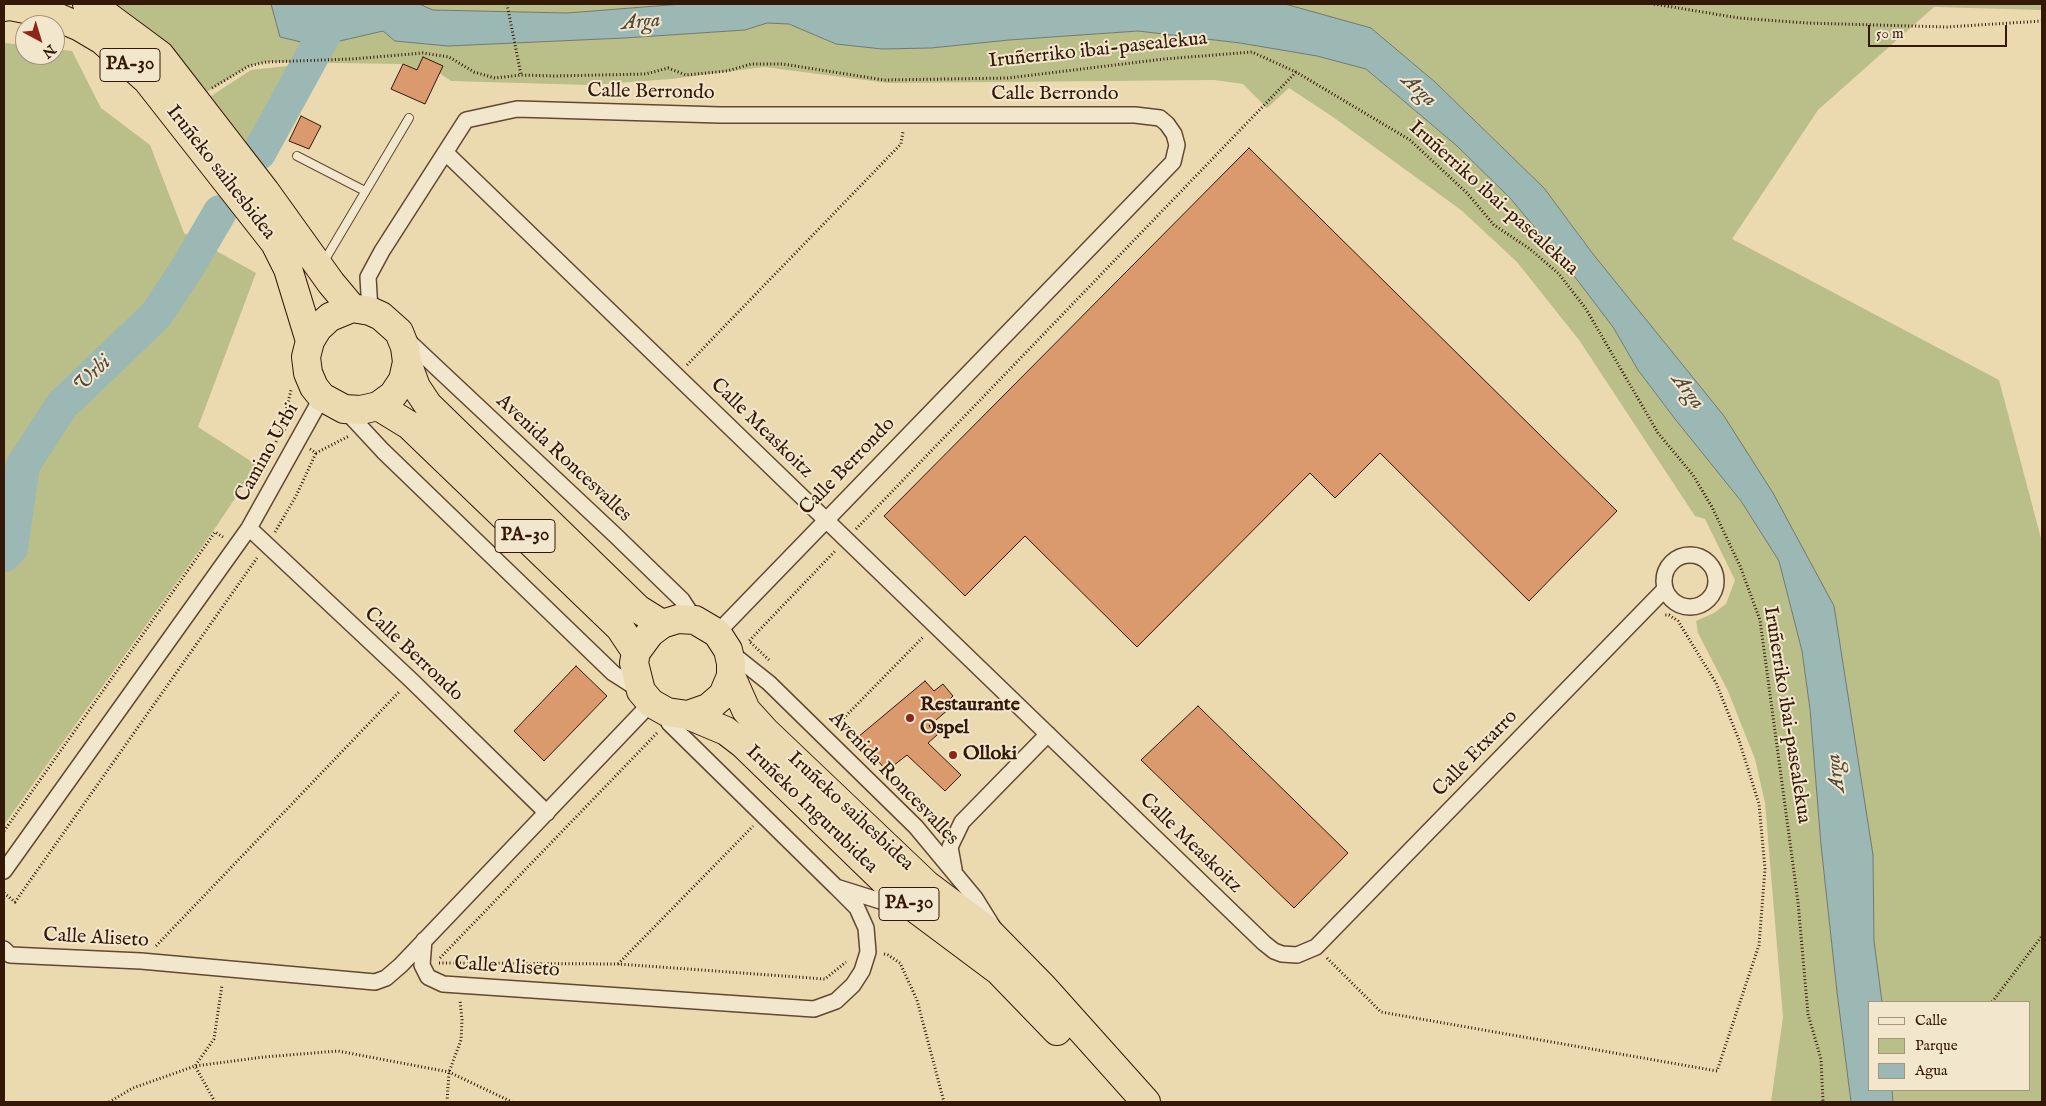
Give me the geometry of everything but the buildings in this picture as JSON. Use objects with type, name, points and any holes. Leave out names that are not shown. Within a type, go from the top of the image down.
[{"type":"highway","name":"Iruñeko saihesbidea","points":[[87,4],[102,12],[160,54],[265,191],[320,268],[361,310]]},
{"type":"highway","name":"Iruñeko saihesbidea","points":[[4,7],[10,6],[50,14],[80,27],[102,40],[147,80],[275,243],[288,269],[310,341]]},
{"type":"highway","points":[[310,341],[318,328],[330,317],[361,310]]},
{"type":"highway","name":"PA-30","points":[[361,310],[381,316],[399,332],[406,347],[407,362],[416,386],[428,405],[638,609],[662,624]]},
{"type":"highway","name":"PA-30","points":[[310,341],[306,357],[308,373],[314,387],[333,403]]},
{"type":"highway","points":[[333,403],[361,410],[378,406],[393,395],[403,380],[407,362]]},
{"type":"highway","name":"PA-30","points":[[378,406],[409,425],[620,628],[636,652]]},
{"type":"highway","points":[[678,619],[718,645],[722,695],[708,708],[661,710],[635,669],[636,652],[650,633],[662,624],[678,619]]},
{"type":"highway","name":"Iruñeko saihesbidea","points":[[718,645],[746,710],[765,731],[927,885],[987,930],[1010,954]]},
{"type":"highway","name":"Iruñeko Ingurubidea","points":[[661,710],[726,731],[743,744],[904,900],[1005,976],[1139,1101]]},
{"type":"highway","name":"Iruñeko Ingurubidea","points":[[1010,954],[1042,987],[1139,1101]]},
{"type":"street","name":"Calle Berrondo","points":[[361,310],[368,277],[382,251],[466,120],[517,109],[720,115],[1149,115],[1160,118],[1167,124],[1174,134],[1177,145],[1173,162],[825,519],[718,645]]},
{"type":"street","name":"Calle Measkoitz","points":[[446,153],[1264,943],[1274,951],[1289,955],[1297,955],[1316,947]]},
{"type":"street","name":"Avenida Roncesvalles","points":[[399,332],[682,600],[718,645],[769,683],[916,827],[975,898],[1010,954]]},
{"type":"street","name":"Camino Urbi","points":[[4,871],[249,528],[298,442],[333,403]]},
{"type":"street","points":[[333,403],[613,673],[661,710],[668,724],[836,887],[922,914]]},
{"type":"street","name":"Calle Berrondo","points":[[249,528],[411,680],[548,813]]},
{"type":"street","name":"Calle Etxarro","points":[[1316,947],[1665,589]]},
{"type":"street","points":[[424,940],[548,813],[661,710]]},
{"type":"street","points":[[955,873],[950,858],[950,846],[962,822],[1048,734]]},
{"type":"street","name":"Calle Aliseto","points":[[424,940],[422,965],[428,977],[443,984],[814,1009],[836,1001],[853,985],[862,971],[868,952],[866,928],[857,908],[836,887]]},
{"type":"street","name":"Calle Aliseto","points":[[4,950],[10,955],[141,961],[375,982],[386,978],[424,940]]},
{"type":"lane","points":[[320,268],[409,118]]},
{"type":"lane","points":[[297,156],[365,191]]},
{"type":"path","points":[[507,4],[521,75]]},
{"type":"path","points":[[1654,4],[1739,18],[1806,23],[1947,27],[2042,21]]},
{"type":"path","name":"Iruñerriko ibai-pasealekua","points":[[194,98],[249,66],[266,62],[352,59],[423,53],[449,57],[474,72],[495,78],[521,75],[646,74],[668,68],[686,75],[727,71],[751,64],[783,64],[884,80],[1008,78],[1173,58],[1252,52],[1296,72],[1410,140],[1467,193],[1494,225],[1530,248],[1559,274],[1586,309],[1658,433],[1693,475],[1712,507],[1740,566],[1760,620],[1798,902],[1808,1014],[1821,1059],[1823,1102]]},
{"type":"path","points":[[774,665],[749,640],[1296,72]]},
{"type":"path","points":[[677,376],[901,144],[904,115]]},
{"type":"path","points":[[275,446],[282,428],[292,383]]},
{"type":"path","points":[[282,428],[298,442],[316,453]]},
{"type":"path","points":[[4,893],[15,902],[266,545],[296,496],[316,453],[350,436],[356,442]]},
{"type":"path","points":[[4,831],[214,532],[226,539]]},
{"type":"path","points":[[1316,947],[1381,1012],[1717,1070],[1759,945],[1765,870],[1759,804],[1739,740],[1716,683],[1678,621],[1666,613],[1657,622],[1644,610]]},
{"type":"path","points":[[824,737],[935,625]]},
{"type":"path","points":[[141,961],[411,680]]},
{"type":"path","points":[[661,710],[434,964],[618,964],[825,979],[846,962],[853,949],[888,955],[900,963],[917,1000],[944,1102]]},
{"type":"path","points":[[830,718],[837,725]]},
{"type":"path","points":[[618,964],[762,816]]},
{"type":"path","points":[[1993,1001],[2042,936]]},
{"type":"path","points":[[195,1066],[214,1038],[224,969]]},
{"type":"path","points":[[447,1102],[449,1072],[460,1040],[462,1020],[458,985]]},
{"type":"path","points":[[109,1102],[133,1088],[195,1066],[338,1052],[449,1072],[512,1102]]},
{"type":"path","points":[[195,1066],[215,1102]]},
{"type":"green space","points":[[117,4],[271,4],[280,37],[318,46],[383,31],[395,41],[448,46],[745,30],[767,23],[789,24],[836,44],[882,49],[931,48],[1009,40],[1138,31],[1240,43],[1317,56],[1366,69],[1457,146],[1510,198],[1562,260],[1613,327],[1638,370],[1741,501],[1779,561],[1802,651],[1810,709],[1821,845],[1851,1102],[1771,1102],[1783,1017],[1765,803],[1755,759],[1728,691],[1698,633],[1696,621],[1714,613],[1726,604],[1735,580],[1705,519],[1695,516],[1579,340],[1517,262],[1461,210],[1333,117],[1289,88],[1267,108],[1243,84],[1214,80],[888,83],[764,67],[671,79],[590,85],[451,81],[439,73],[442,66],[423,57],[417,70],[403,64],[266,62],[249,66],[202,95],[176,55],[159,36]]},
{"type":"green space","points":[[419,4],[682,4],[567,13],[433,10]]},
{"type":"green space","points":[[1282,4],[2042,4],[2042,10],[1934,7],[1818,110],[1732,239],[1999,380],[2042,542],[2042,1102],[1893,1102],[1892,1091],[2031,1091],[2031,1001],[1882,1001],[1874,941],[1873,855],[1834,606],[1593,254],[1544,188],[1435,82],[1371,28]]},
{"type":"green space","points":[[4,43],[15,44],[15,65],[65,65],[65,50],[72,51],[101,108],[150,145],[184,233],[256,273],[198,427],[257,465],[218,524],[4,825]]},
{"type":"green space","points":[[305,64],[255,153],[211,96],[251,70]]},
{"type":"water","name":"Arga","points":[[271,4],[419,4],[433,10],[567,13],[682,4],[1285,4],[1371,28],[1435,82],[1544,188],[1593,254],[1724,416],[1773,493],[1834,606],[1873,855],[1874,941],[1882,1001],[1868,1001],[1868,1091],[1892,1091],[1893,1102],[1851,1102],[1821,845],[1810,709],[1802,651],[1779,561],[1741,501],[1638,370],[1613,327],[1562,260],[1510,198],[1457,146],[1366,69],[1317,56],[1240,43],[1138,31],[1009,40],[931,48],[882,49],[836,44],[789,24],[767,23],[745,30],[448,46],[395,41],[383,31],[318,46],[280,37]]},
{"type":"waterway","name":"Urbi","points":[[259,153],[339,7]]},
{"type":"waterway","name":"Urbi","points":[[4,555],[11,548],[23,465],[62,405],[156,315],[189,265],[220,212]]},
{"type":"place","name":"Restaurante Ospel","points":[[910,718]]},
{"type":"place","name":"Olloki","points":[[953,755]]}]
